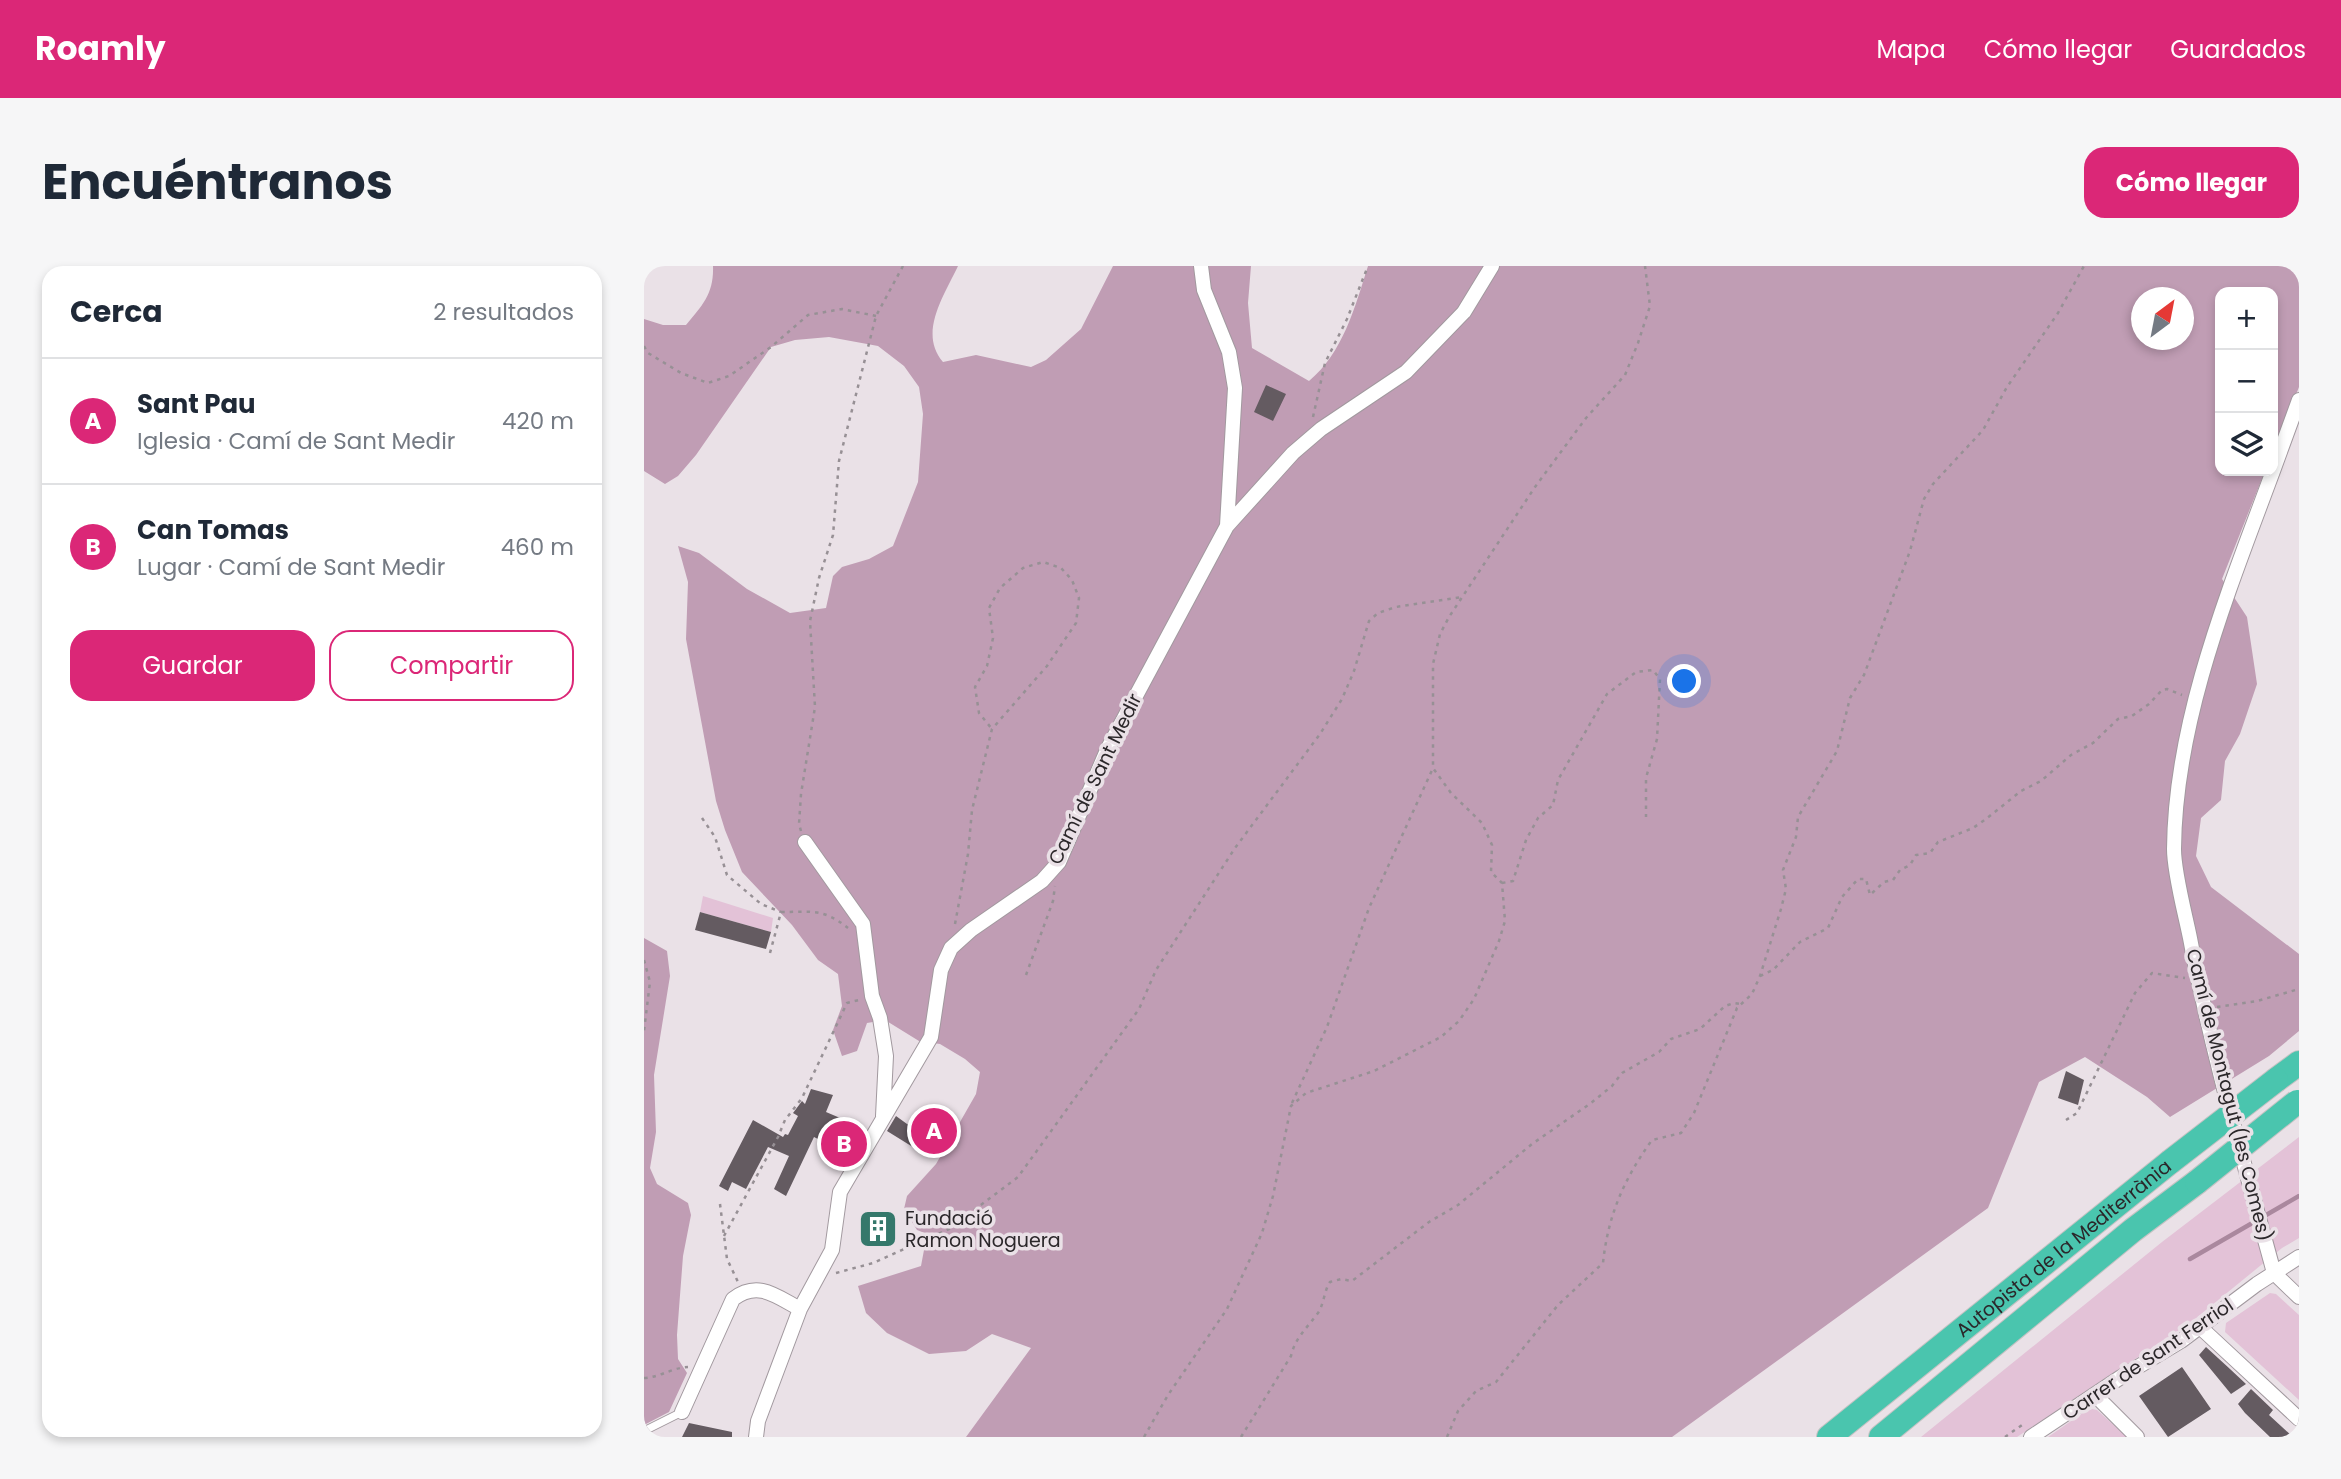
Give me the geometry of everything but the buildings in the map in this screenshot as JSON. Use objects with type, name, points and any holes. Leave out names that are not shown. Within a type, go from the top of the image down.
[{"type":"highway","name":"Autopista de la Mediterrània","points":[[1829,1437],[2299,1063]]},
{"type":"highway","name":"Autopista de la Mediterrània","points":[[1881,1437],[2133,1230],[2298,1102]]},
{"type":"street","name":"Camí de Sant Medir","points":[[951,948],[971,930],[1042,881],[1059,862],[1108,748],[1227,526],[1235,388],[1229,352],[1204,290],[1201,266]]},
{"type":"street","points":[[1227,526],[1293,453],[1321,429],[1406,372],[1464,312],[1492,266]]},
{"type":"street","name":"Camí de Montagut (les Comes)","points":[[2278,457],[2299,400]]},
{"type":"street","name":"Camí de Montagut (les Comes)","points":[[2271,476],[2230,589],[2196,699],[2179,778],[2174,852],[2203,1009],[2274,1273]]},
{"type":"street","points":[[804,842],[863,924],[872,996],[880,1018],[886,1056],[883,1118]]},
{"type":"street","points":[[756,1437],[758,1421],[800,1310],[832,1251],[840,1192],[931,1037],[941,970],[951,948]]},
{"type":"street","name":"Carrer de Sant Ferriol","points":[[2031,1437],[2181,1341],[2299,1257]]},
{"type":"street","points":[[2274,1273],[2299,1297]]},
{"type":"street","points":[[682,1412],[733,1299],[743,1292],[755,1289],[770,1292],[800,1310]]},
{"type":"street","points":[[2200,1327],[2299,1419]]},
{"type":"street","points":[[2095,1395],[2137,1437]]},
{"type":"lane","points":[[644,1431],[682,1412]]},
{"type":"path","points":[[804,842],[799,824],[801,794],[815,707],[810,621],[819,578],[833,536],[839,461],[876,316],[903,266]]},
{"type":"path","points":[[1308,441],[1325,363],[1347,319],[1368,266]]},
{"type":"path","points":[[1144,1437],[1168,1395],[1227,1309],[1262,1233],[1273,1196],[1291,1106],[1327,1027],[1369,908],[1433,768],[1433,664],[1440,635],[1535,487],[1586,418],[1625,375],[1650,306],[1645,266]]},
{"type":"path","points":[[1447,1437],[1458,1411],[1476,1391],[1496,1382],[1558,1305],[1603,1264],[1606,1233],[1623,1186],[1652,1140],[1681,1133],[1694,1113],[1737,1008],[1752,993],[1760,976],[1786,889],[1783,870],[1796,837],[1798,817],[1837,751],[1850,698],[1864,675],[1878,638],[1910,551],[1924,499],[1933,484],[1983,430],[2007,387],[2058,313],[2084,266]]},
{"type":"path","points":[[644,346],[648,353],[681,373],[708,383],[729,376],[771,347],[808,316],[842,309],[876,316]]},
{"type":"path","points":[[951,948],[968,853],[972,810],[992,729],[1047,666],[1076,623],[1079,598],[1072,580],[1061,568],[1044,562],[1023,568],[1000,588],[989,608],[993,638],[987,666],[975,687],[979,713],[992,729]]},
{"type":"path","points":[[817,1278],[873,1263],[949,1229],[1018,1177],[1139,1009],[1156,970],[1235,848],[1320,734],[1342,699],[1354,671],[1369,621],[1396,607],[1462,597]]},
{"type":"path","points":[[1502,883],[1513,881],[1526,840],[1538,818],[1553,805],[1558,780],[1607,694],[1636,672],[1653,670],[1660,679],[1659,715],[1657,739],[1646,778],[1646,817]]},
{"type":"path","points":[[1760,976],[1773,970],[1800,942],[1828,928],[1842,897],[1858,879],[1866,879],[1870,895],[1875,892],[1884,883],[1893,880],[1900,870],[1910,865],[1916,855],[1930,853],[1938,842],[1973,828],[2021,790],[2041,781],[2071,755],[2093,743],[2118,719],[2132,716],[2149,704],[2162,690],[2167,689],[2175,694],[2196,699]]},
{"type":"path","points":[[1291,1106],[1306,1093],[1374,1070],[1441,1037],[1459,1021],[1474,999],[1499,941],[1505,922],[1502,883],[1491,872],[1492,845],[1482,822],[1451,793],[1433,768]]},
{"type":"path","points":[[702,818],[715,838],[727,875],[761,904],[781,912],[821,912],[836,919],[865,941]]},
{"type":"path","points":[[1026,975],[1053,901],[1059,862]]},
{"type":"path","points":[[770,953],[781,912]]},
{"type":"path","points":[[644,960],[650,982],[644,1031]]},
{"type":"path","points":[[2066,1121],[2077,1113],[2143,981],[2152,973],[2165,973],[2198,981]]},
{"type":"path","points":[[2203,1009],[2257,1001],[2299,989]]},
{"type":"path","points":[[724,1236],[785,1120],[802,1098],[847,1003],[872,996]]},
{"type":"path","points":[[1241,1437],[1291,1356],[1294,1343],[1319,1312],[1330,1282],[1341,1279],[1352,1281],[1429,1222],[1458,1205],[1532,1144],[1591,1103],[1612,1086],[1622,1073],[1659,1052],[1671,1039],[1700,1029],[1725,1006],[1741,1004]]},
{"type":"path","points":[[720,1204],[727,1259],[743,1292]]},
{"type":"path","points":[[644,1378],[656,1377],[675,1368],[702,1367]]},
{"type":"shaded area","points":[[713,266],[958,266],[936,314],[933,327],[936,351],[943,362],[976,355],[1031,367],[1046,360],[1081,329],[1113,266],[1251,266],[1248,303],[1252,348],[1309,381],[1321,370],[1339,343],[1353,313],[1368,266],[2299,266],[2299,387],[2278,440],[2278,287],[2215,287],[2215,476],[2263,476],[2222,579],[2247,617],[2257,684],[2240,734],[2225,761],[2221,800],[2201,818],[2196,856],[2211,887],[2299,954],[2299,1031],[2269,1056],[2170,1117],[2147,1097],[2085,1057],[2039,1082],[1988,1208],[1672,1437],[966,1437],[1031,1348],[992,1334],[966,1351],[929,1354],[887,1333],[866,1313],[858,1286],[921,1266],[927,1234],[917,1230],[904,1209],[907,1196],[936,1164],[976,1094],[980,1072],[940,1044],[919,1041],[885,1020],[867,1023],[857,1051],[842,1056],[833,1030],[842,1006],[838,974],[818,960],[792,925],[742,872],[725,830],[716,801],[686,639],[688,582],[678,546],[699,553],[747,589],[790,613],[826,608],[833,576],[842,567],[869,559],[893,546],[918,482],[923,414],[919,387],[904,366],[878,346],[829,337],[795,340],[771,347],[696,455],[678,476],[665,484],[644,471],[644,319],[663,325],[686,325],[698,311],[712,284]]},
{"type":"shaded area","points":[[703,896],[773,918],[771,932],[700,912]]},
{"type":"shaded area","points":[[644,938],[667,951],[670,976],[654,1075],[656,1132],[650,1168],[657,1184],[688,1203],[691,1215],[683,1256],[677,1335],[678,1359],[687,1373],[669,1412],[644,1425]]},
{"type":"shaded area","points":[[2299,1137],[2299,1238],[2282,1248],[2190,1323],[2017,1437],[1921,1437],[2162,1242]]},
{"type":"shaded area","points":[[2270,1293],[2276,1294],[2299,1315],[2299,1400],[2225,1332],[2226,1323]]},
{"type":"shaded area","points":[[2097,1410],[2127,1437],[2048,1437],[2084,1412]]},
{"type":"waterway","points":[[2190,1259],[2299,1196]]},
{"type":"place","name":"Sant Pau","points":[[934,1131]]},
{"type":"place","name":"Can Tomas","points":[[844,1144]]},
{"type":"place","name":"Fundació Ramon Noguera","points":[[878,1229]]}]
